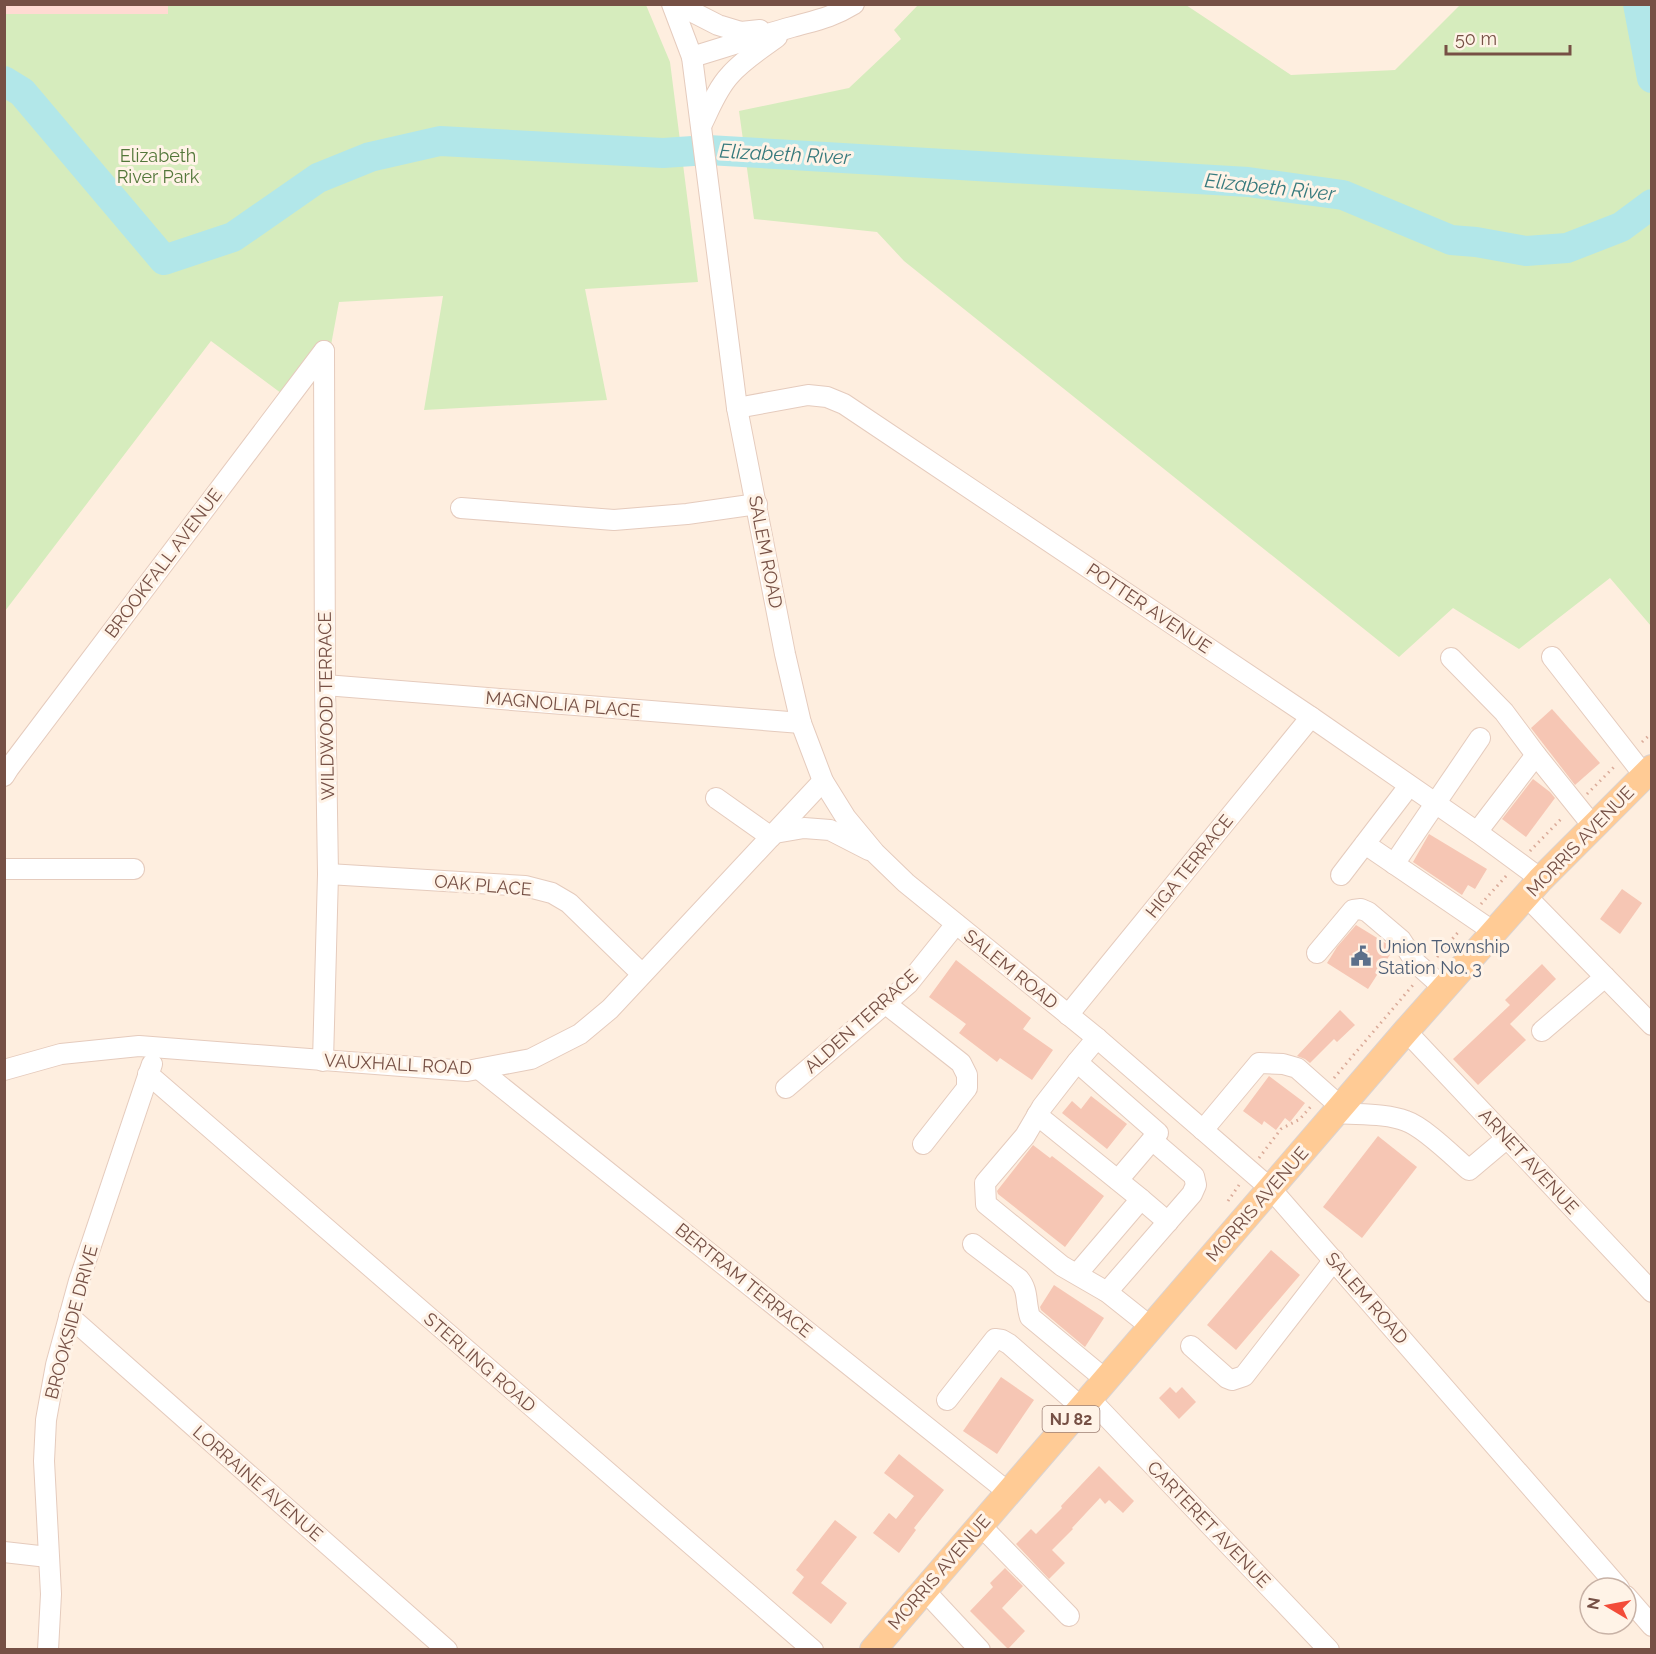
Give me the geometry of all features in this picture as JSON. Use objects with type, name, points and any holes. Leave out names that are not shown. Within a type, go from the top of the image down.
[{"type":"main road","name":"MORRIS AVENUE","points":[[873,1650],[1406,1031],[1533,888],[1648,772]]},
{"type":"street","name":"SALEM ROAD","points":[[672,4],[692,57],[737,408],[785,654],[801,723],[823,781],[846,818],[875,853],[906,883],[1098,1038],[1271,1189],[1609,1576]]},
{"type":"street","points":[[677,4],[718,25],[741,32],[789,28]]},
{"type":"street","points":[[692,57],[821,20],[840,13],[854,4]]},
{"type":"street","points":[[702,124],[730,74],[745,60],[789,28]]},
{"type":"street","name":"WILDWOOD TERRACE","points":[[324,351],[328,874],[324,1060]]},
{"type":"street","name":"BROOKFALL AVENUE","points":[[4,776],[324,351]]},
{"type":"street","name":"POTTER AVENUE","points":[[737,408],[808,395],[827,397],[844,404],[1311,717],[1477,832],[1533,888],[1605,977],[1652,1025]]},
{"type":"street","points":[[461,508],[614,520],[687,514],[756,504]]},
{"type":"street","points":[[1552,657],[1648,772]]},
{"type":"street","points":[[1450,658],[1504,712],[1593,825]]},
{"type":"street","name":"MAGNOLIA PLACE","points":[[325,684],[801,723]]},
{"type":"street","name":"HIGA TERRACE","points":[[1068,1015],[1311,717]]},
{"type":"street","points":[[1394,864],[1480,738]]},
{"type":"street","points":[[1477,832],[1536,755]]},
{"type":"street","name":"VAUXHALL ROAD","points":[[4,1070],[61,1054],[139,1046],[467,1071],[531,1059],[579,1034],[610,1009],[823,781]]},
{"type":"street","points":[[1341,875],[1409,786]]},
{"type":"street","points":[[716,798],[773,835],[804,828],[830,830],[875,853]]},
{"type":"street","points":[[1365,844],[1494,932]]},
{"type":"street","points":[[4,869],[134,869]]},
{"type":"street","name":"OAK PLACE","points":[[328,874],[525,886],[552,893],[568,903],[642,974]]},
{"type":"street","points":[[1317,953],[1353,910],[1361,909],[1368,912],[1401,940],[1416,963],[1445,989]]},
{"type":"street","name":"ALDEN TERRACE","points":[[786,1088],[908,984],[956,924]]},
{"type":"street","points":[[1542,1031],[1605,977]]},
{"type":"street","points":[[886,1004],[961,1063],[968,1075],[967,1088],[923,1144]]},
{"type":"street","name":"ARNET AVENUE","points":[[1406,1031],[1652,1292]]},
{"type":"street","points":[[1098,1038],[1042,1107],[1025,1136],[985,1182],[986,1204],[1062,1266],[1107,1292],[1151,1327]]},
{"type":"street","name":"BROOKSIDE DRIVE","points":[[48,1650],[51,1594],[44,1461],[46,1420],[56,1365],[79,1281],[157,1047]]},
{"type":"street","points":[[1077,1062],[1194,1176],[1196,1185],[1192,1194],[1107,1292]]},
{"type":"street","points":[[1203,1130],[1259,1063],[1283,1064],[1297,1068],[1338,1110],[1408,1121],[1469,1170],[1507,1138]]},
{"type":"street","name":"BERTRAM TERRACE","points":[[479,1069],[1008,1492]]},
{"type":"street","name":"STERLING ROAD","points":[[148,1074],[813,1650]]},
{"type":"street","points":[[1037,1115],[1168,1221]]},
{"type":"street","points":[[1118,1180],[1155,1136]]},
{"type":"street","points":[[1077,1274],[1142,1198]]},
{"type":"street","points":[[973,1244],[1025,1286],[1030,1317],[1092,1395]]},
{"type":"street","points":[[1191,1346],[1227,1378],[1232,1380],[1244,1376],[1334,1260]]},
{"type":"street","name":"LORRAINE AVENUE","points":[[69,1316],[447,1650]]},
{"type":"street","points":[[947,1400],[995,1339],[1009,1344],[1092,1395]]},
{"type":"street","name":"CARTERET AVENUE","points":[[1092,1395],[1329,1650]]},
{"type":"street","points":[[980,1525],[1069,1616]]},
{"type":"street","points":[[4,1552],[48,1557]]},
{"type":"street","points":[[924,1590],[980,1650]]},
{"type":"street","points":[[1638,1610],[1652,1626]]},
{"type":"shaded area","points":[[4,5],[168,5],[168,14],[5,14]]},
{"type":"green space","name":"Elizabeth River Park","points":[[168,4],[646,5],[670,62],[698,282],[585,289],[607,400],[424,410],[443,296],[339,302],[326,372],[289,399],[211,341],[5,611],[5,14],[168,14]]},
{"type":"green space","points":[[918,5],[1186,5],[1291,75],[1395,70],[1460,5],[1651,5],[1651,626],[1610,578],[1519,649],[1453,608],[1399,657],[904,261],[877,232],[754,219],[739,111],[849,88],[901,39],[894,30]]},
{"type":"building","points":[[1552,709],[1600,763],[1575,785],[1531,728]]},
{"type":"building","points":[[1533,779],[1555,798],[1526,837],[1502,819]]},
{"type":"building","points":[[1429,834],[1487,869],[1475,889],[1468,885],[1462,895],[1413,862]]},
{"type":"building","points":[[1622,889],[1642,903],[1620,934],[1600,919]]},
{"type":"building","name":"Union Township Station No. 3","points":[[1356,925],[1393,950],[1368,989],[1327,963]]},
{"type":"building","points":[[956,960],[1031,1018],[1023,1029],[1053,1050],[1032,1080],[1000,1058],[997,1062],[959,1033],[966,1024],[929,997]]},
{"type":"building","points":[[1542,964],[1556,979],[1510,1024],[1526,1040],[1478,1085],[1453,1059],[1510,1005],[1505,1000]]},
{"type":"building","points":[[1340,1010],[1355,1025],[1337,1042],[1334,1039],[1310,1063],[1297,1056]]},
{"type":"building","points":[[1269,1076],[1305,1103],[1290,1122],[1285,1118],[1276,1130],[1264,1121],[1262,1125],[1243,1111]]},
{"type":"building","points":[[1091,1096],[1127,1124],[1107,1149],[1062,1113],[1072,1101],[1081,1109]]},
{"type":"building","points":[[1378,1136],[1417,1167],[1362,1238],[1323,1207]]},
{"type":"building","points":[[1033,1145],[1050,1158],[1052,1156],[1104,1196],[1065,1247],[997,1191]]},
{"type":"building","points":[[1271,1250],[1300,1275],[1236,1350],[1207,1325]]},
{"type":"building","points":[[1054,1285],[1104,1318],[1085,1347],[1041,1310],[1040,1307]]},
{"type":"building","points":[[1001,1377],[1034,1400],[997,1454],[963,1431]]},
{"type":"building","points":[[1170,1387],[1176,1393],[1182,1387],[1196,1402],[1179,1419],[1159,1398]]},
{"type":"building","points":[[899,1454],[944,1490],[914,1528],[916,1530],[899,1553],[873,1533],[889,1513],[896,1519],[914,1496],[884,1473]]},
{"type":"building","points":[[1099,1466],[1134,1501],[1123,1513],[1109,1500],[1105,1504],[1100,1498],[1052,1550],[1065,1563],[1049,1579],[1016,1544],[1031,1529],[1036,1534]]},
{"type":"building","points":[[835,1520],[857,1537],[821,1583],[847,1603],[831,1624],[792,1593],[804,1577],[796,1570]]},
{"type":"building","points":[[1005,1568],[1023,1586],[1002,1608],[1025,1631],[1008,1649],[970,1611],[993,1587],[990,1583]]},
{"type":"waterway","name":"Elizabeth River","points":[[1638,4],[1652,78]]},
{"type":"waterway","name":"Elizabeth River","points":[[4,81],[22,92],[164,260],[233,237],[318,178],[370,157],[440,141],[663,153],[708,150],[1248,182],[1343,195],[1451,240],[1526,251],[1567,248],[1621,227],[1652,204]]},
{"type":"place","name":"Union Township Station No. 3","points":[[1361,956]]}]
